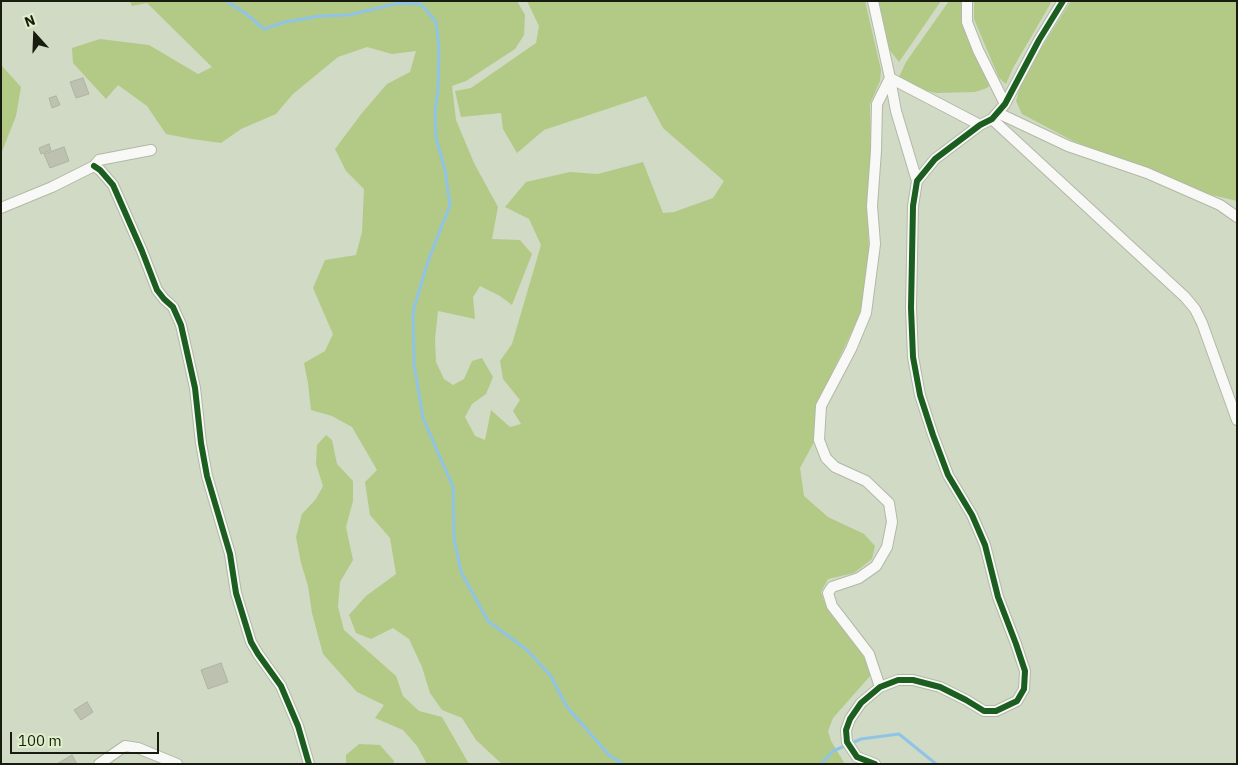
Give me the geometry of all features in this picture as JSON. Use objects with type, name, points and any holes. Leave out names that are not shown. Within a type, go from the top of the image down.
[{"type":"street","points":[[873,1],[896,110],[917,181],[913,206],[911,308],[913,357],[920,395],[932,435],[948,475],[972,515],[985,545],[998,597],[1024,671],[1024,689],[1017,701],[996,711],[984,711],[940,687],[913,680],[898,680],[880,687],[861,703],[850,719],[846,730],[847,742],[857,757],[875,764]]},
{"type":"street","points":[[967,1],[967,22],[978,50],[1005,104]]},
{"type":"street","points":[[917,181],[935,159],[995,116],[1005,104],[1039,40],[1063,1]]},
{"type":"street","points":[[890,78],[980,125]]},
{"type":"street","points":[[880,687],[870,654],[832,606],[828,593],[832,587],[859,578],[876,566],[887,547],[892,522],[889,503],[866,481],[835,466],[826,458],[819,440],[821,406],[851,349],[866,313],[874,244],[872,206],[877,104],[890,78]]},
{"type":"street","points":[[995,116],[1068,146],[1147,173],[1220,204],[1237,217]]},
{"type":"street","points":[[995,116],[1185,297],[1195,309],[1202,323],[1237,420]]},
{"type":"street","points":[[1,208],[52,187],[94,166],[99,160],[151,150]]},
{"type":"street","points":[[94,166],[113,185],[139,243],[157,290],[164,300],[173,307],[181,325],[195,388],[201,443],[208,476],[230,554],[239,600],[251,642],[281,686],[303,741],[309,764]]},
{"type":"street","points":[[99,764],[125,746],[138,748],[177,764]]},
{"type":"green space","points":[[130,1],[517,1],[525,15],[524,35],[515,49],[466,81],[452,86],[456,120],[474,163],[498,207],[492,239],[520,240],[532,254],[512,305],[500,296],[480,286],[473,297],[475,319],[438,311],[435,339],[436,362],[444,379],[453,385],[464,379],[472,361],[482,358],[493,377],[486,394],[472,404],[465,417],[475,436],[485,440],[491,410],[510,427],[521,424],[513,411],[520,400],[503,379],[500,361],[512,344],[541,245],[529,219],[505,207],[526,182],[570,172],[598,174],[643,162],[663,213],[674,212],[713,198],[724,181],[663,128],[646,96],[544,130],[517,153],[503,129],[501,113],[461,117],[455,91],[471,88],[536,43],[539,26],[527,1],[865,1],[881,70],[880,81],[870,104],[871,154],[867,205],[869,249],[861,313],[816,406],[814,442],[800,468],[804,496],[828,517],[864,534],[875,546],[872,559],[854,573],[828,579],[821,592],[827,609],[843,627],[864,657],[871,675],[833,718],[828,731],[831,741],[845,764],[502,764],[476,740],[462,718],[442,710],[430,693],[422,667],[409,639],[393,628],[371,639],[356,633],[349,615],[366,596],[396,574],[390,538],[370,515],[365,482],[377,470],[352,427],[332,416],[311,410],[304,363],[325,351],[333,334],[313,288],[325,260],[356,255],[362,232],[364,189],[346,171],[335,149],[387,84],[410,72],[416,51],[392,54],[367,47],[338,57],[293,94],[276,114],[241,129],[221,143],[192,139],[166,134],[147,106],[118,85],[106,99],[73,63],[72,48],[100,39],[149,45],[198,74],[212,67],[147,3],[132,6]]},
{"type":"green space","points":[[877,1],[941,1],[899,62],[888,48]]},
{"type":"green space","points":[[949,1],[964,1],[992,82],[987,88],[975,92],[936,93],[911,87],[899,77],[906,62]]},
{"type":"green space","points":[[974,1],[1052,1],[1013,68],[1006,84],[999,78],[974,19]]},
{"type":"green space","points":[[1071,1],[1237,1],[1237,201],[1212,195],[1073,141],[1022,114],[1016,101],[1023,77]]},
{"type":"green space","points":[[1,65],[21,87],[16,116],[1,154]]},
{"type":"green space","points":[[326,435],[332,440],[337,464],[353,481],[353,501],[346,527],[353,560],[340,582],[338,607],[344,630],[396,676],[403,696],[419,711],[442,717],[469,764],[427,764],[417,746],[403,730],[375,718],[384,705],[357,692],[323,654],[296,537],[302,514],[316,499],[323,486],[316,464],[317,445]]},
{"type":"green space","points":[[359,744],[380,745],[394,761],[393,764],[346,764],[346,755]]},
{"type":"building","points":[[83,78],[89,94],[76,98],[70,82]]},
{"type":"building","points":[[56,96],[60,105],[52,108],[49,98]]},
{"type":"building","points":[[49,144],[51,150],[41,154],[39,148]]},
{"type":"building","points":[[64,147],[69,161],[50,168],[44,154]]},
{"type":"building","points":[[221,663],[228,682],[208,689],[201,670]]},
{"type":"building","points":[[87,702],[93,712],[81,720],[74,710]]},
{"type":"building","points":[[72,755],[77,764],[57,764]]},
{"type":"waterway","points":[[226,1],[245,13],[264,29],[285,22],[320,16],[349,15],[399,3],[421,4],[436,22],[439,48],[438,90],[435,111],[436,138],[445,170],[450,205],[427,264],[413,312],[414,364],[423,418],[453,487],[454,538],[461,572],[488,621],[527,650],[550,675],[567,707],[609,755],[623,764]]},
{"type":"waterway","points":[[821,764],[833,751],[861,739],[899,734],[936,764]]},
{"type":"cycle path","points":[[875,764],[857,757],[847,742],[846,730],[850,719],[861,703],[880,687],[898,680],[913,680],[940,687],[984,711],[996,711],[1017,701],[1024,689],[1025,671],[998,597],[985,545],[972,515],[948,475],[920,395],[913,357],[911,308],[913,206],[917,181],[935,159],[980,125],[992,119],[1005,104],[1039,40],[1063,1]]},
{"type":"cycle path","points":[[94,166],[113,185],[157,290],[173,307],[181,325],[195,388],[207,476],[230,554],[236,593],[251,642],[281,686],[298,726],[309,764]]}]
